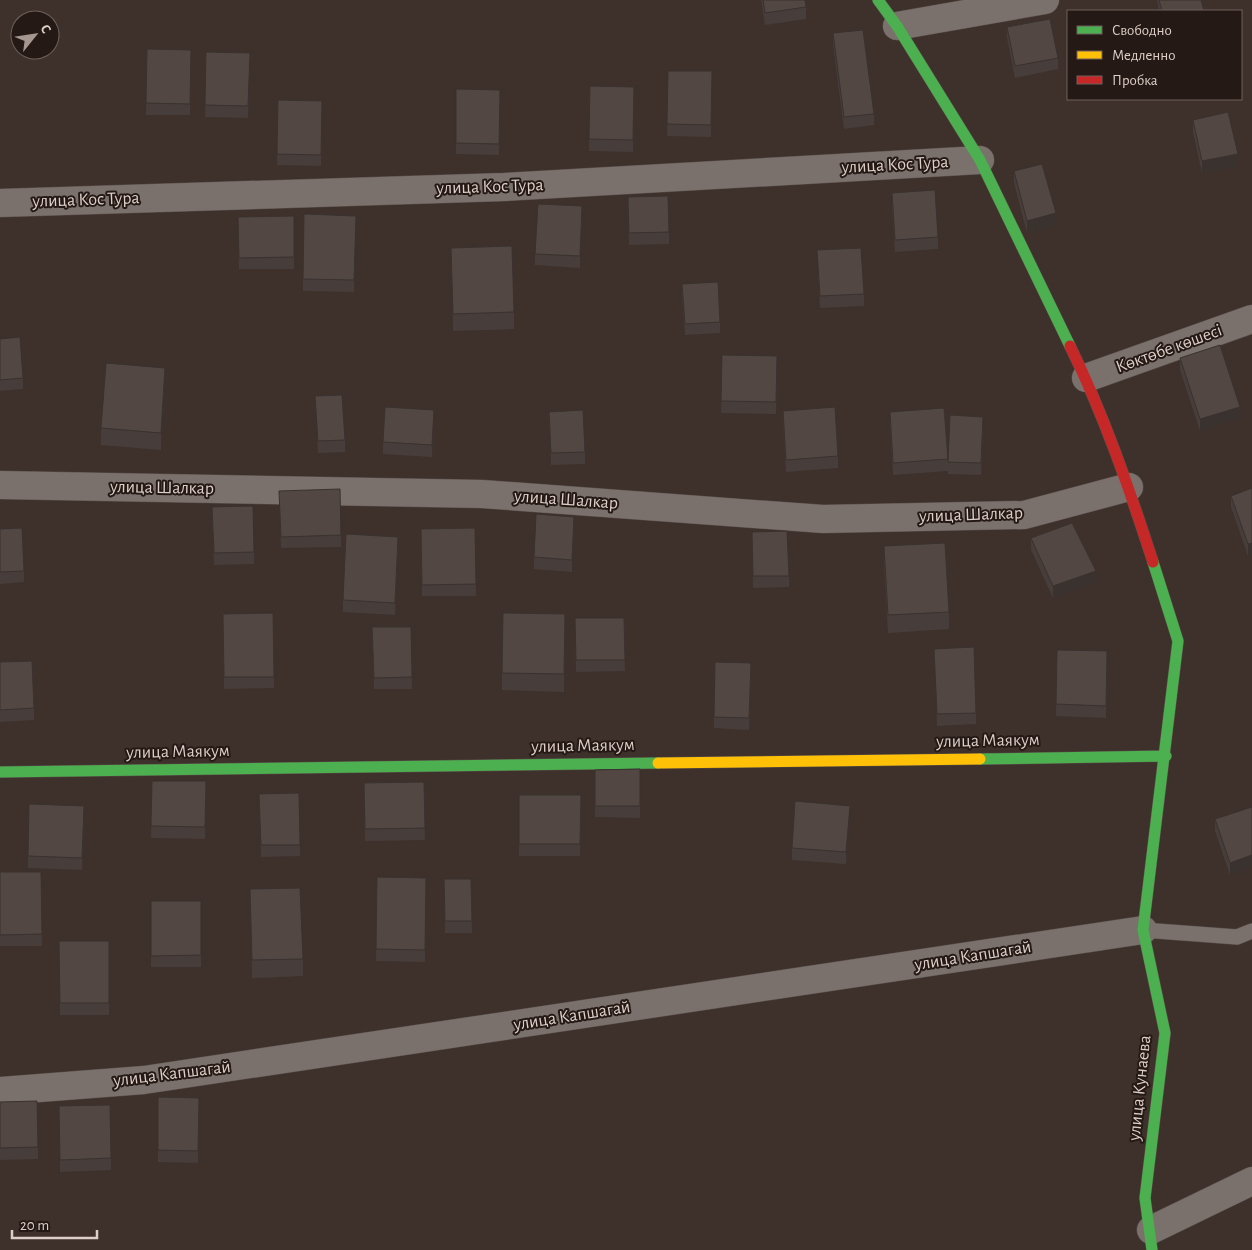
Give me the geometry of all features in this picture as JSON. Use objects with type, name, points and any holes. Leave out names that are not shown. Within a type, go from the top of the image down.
[{"type":"street","name":"улица Кунаева","points":[[878,0],[897,26],[980,160],[1086,378],[1128,487],[1178,641],[1166,756],[1143,930],[1165,1033],[1145,1198],[1151,1240]]},
{"type":"street","points":[[897,26],[1045,0]]},
{"type":"street","name":"улица Кос Тура","points":[[0,203],[504,187],[980,160]]},
{"type":"street","name":"Көктөбе көшесі","points":[[1086,378],[1252,319]]},
{"type":"street","name":"улица Шалкар","points":[[0,485],[482,494],[823,519],[1024,515],[1128,487]]},
{"type":"street","name":"улица Маякум","points":[[0,772],[1166,756]]},
{"type":"street","name":"улица Капшагай","points":[[0,1091],[144,1080],[1143,930]]},
{"type":"street","points":[[1151,1240],[1252,1181]]},
{"type":"lane","points":[[1143,930],[1237,937],[1252,931]]},
{"type":"building","points":[[763,0],[805,0],[806,7],[765,13]]},
{"type":"building","points":[[1159,0],[1201,0],[1204,10],[1162,10]]},
{"type":"building","points":[[1050,19],[1058,58],[1015,66],[1007,27]]},
{"type":"building","points":[[863,30],[874,114],[844,117],[833,33]]},
{"type":"building","points":[[147,49],[191,50],[190,104],[146,103]]},
{"type":"building","points":[[206,52],[250,53],[248,106],[205,105]]},
{"type":"building","points":[[668,71],[712,71],[711,125],[667,124]]},
{"type":"building","points":[[590,86],[634,87],[633,140],[589,139]]},
{"type":"building","points":[[456,89],[500,90],[499,144],[456,143]]},
{"type":"building","points":[[278,100],[322,101],[321,155],[277,154]]},
{"type":"building","points":[[1228,112],[1238,154],[1202,161],[1193,120]]},
{"type":"building","points":[[1042,164],[1056,213],[1027,221],[1014,171]]},
{"type":"building","points":[[935,190],[938,237],[895,240],[892,193]]},
{"type":"building","points":[[668,196],[669,232],[629,233],[628,197]]},
{"type":"building","points":[[538,204],[582,206],[580,256],[535,254]]},
{"type":"building","points":[[304,214],[356,216],[354,280],[303,279]]},
{"type":"building","points":[[294,216],[294,257],[239,258],[238,217]]},
{"type":"building","points":[[512,246],[514,312],[453,314],[451,248]]},
{"type":"building","points":[[861,248],[864,294],[820,296],[817,250]]},
{"type":"building","points":[[718,282],[720,322],[685,324],[682,284]]},
{"type":"building","points":[[20,337],[23,378],[0,380],[0,339]]},
{"type":"building","points":[[1220,345],[1240,407],[1200,419],[1180,358]]},
{"type":"building","points":[[722,355],[777,356],[776,402],[721,401]]},
{"type":"building","points":[[106,363],[165,368],[161,433],[101,428]]},
{"type":"building","points":[[342,395],[345,440],[318,441],[315,396]]},
{"type":"building","points":[[385,407],[434,410],[432,445],[383,442]]},
{"type":"building","points":[[835,407],[838,456],[786,460],[783,411]]},
{"type":"building","points":[[944,408],[948,459],[893,463],[890,412]]},
{"type":"building","points":[[583,410],[585,452],[551,453],[549,412]]},
{"type":"building","points":[[950,415],[983,417],[981,463],[948,462]]},
{"type":"building","points":[[1252,488],[1252,543],[1248,544],[1231,496]]},
{"type":"building","points":[[340,489],[341,535],[281,537],[279,491]]},
{"type":"building","points":[[253,506],[254,552],[214,553],[212,507]]},
{"type":"building","points":[[536,514],[574,517],[572,560],[534,557]]},
{"type":"building","points":[[1072,523],[1096,571],[1053,586],[1031,538]]},
{"type":"building","points":[[22,528],[24,571],[0,572],[0,529]]},
{"type":"building","points":[[475,528],[476,584],[422,585],[421,529]]},
{"type":"building","points":[[787,531],[789,576],[753,576],[752,532]]},
{"type":"building","points":[[346,534],[398,537],[395,603],[343,600]]},
{"type":"building","points":[[945,543],[949,612],[888,615],[884,546]]},
{"type":"building","points":[[273,613],[274,677],[224,677],[223,614]]},
{"type":"building","points":[[503,613],[565,614],[564,674],[502,673]]},
{"type":"building","points":[[575,618],[624,618],[625,660],[576,660]]},
{"type":"building","points":[[372,627],[411,627],[412,677],[374,678]]},
{"type":"building","points":[[974,647],[976,713],[937,714],[934,649]]},
{"type":"building","points":[[1057,650],[1107,651],[1106,706],[1056,704]]},
{"type":"building","points":[[32,661],[34,708],[0,710],[0,662]]},
{"type":"building","points":[[715,662],[751,663],[749,718],[714,717]]},
{"type":"building","points":[[640,769],[640,806],[595,806],[595,770]]},
{"type":"building","points":[[152,781],[206,781],[205,827],[151,826]]},
{"type":"building","points":[[424,782],[425,828],[365,829],[364,783]]},
{"type":"building","points":[[299,793],[300,845],[261,845],[259,794]]},
{"type":"building","points":[[519,795],[581,795],[580,844],[519,844]]},
{"type":"building","points":[[795,801],[850,806],[846,852],[792,848]]},
{"type":"building","points":[[29,804],[84,806],[82,858],[28,856]]},
{"type":"building","points":[[1252,807],[1252,855],[1230,863],[1215,819]]},
{"type":"building","points":[[0,872],[41,872],[42,934],[0,935]]},
{"type":"building","points":[[377,877],[426,878],[425,950],[376,949]]},
{"type":"building","points":[[444,879],[471,879],[472,921],[445,921]]},
{"type":"building","points":[[300,888],[303,959],[252,960],[250,889]]},
{"type":"building","points":[[151,901],[201,901],[201,955],[151,956]]},
{"type":"building","points":[[59,941],[109,941],[109,1003],[60,1003]]},
{"type":"building","points":[[158,1097],[199,1098],[198,1151],[158,1150]]},
{"type":"building","points":[[37,1101],[38,1147],[0,1148],[0,1102]]},
{"type":"building","points":[[110,1105],[111,1158],[60,1160],[59,1106]]},
{"type":"traffic: fast","points":[[878,0],[897,26],[980,160],[1070,346]]},
{"type":"traffic: fast","points":[[1152,1250],[1145,1198],[1165,1033],[1143,930],[1178,641],[1153,562]]},
{"type":"traffic: fast","points":[[980,759],[1166,756]]},
{"type":"traffic: fast","points":[[0,772],[658,763]]},
{"type":"traffic: slow","points":[[658,763],[980,759]]},
{"type":"traffic: jam","points":[[1070,346],[1094,398],[1115,452],[1153,562]]}]
